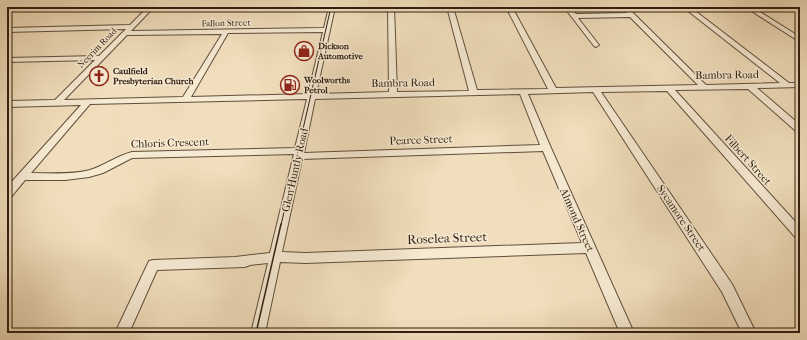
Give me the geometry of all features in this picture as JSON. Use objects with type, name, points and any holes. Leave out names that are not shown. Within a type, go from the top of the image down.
[{"type":"street","name":"Neerim Road","points":[[58,102],[151,7]]},
{"type":"street","name":"Glen Huntly Road","points":[[258,333],[332,7]]},
{"type":"street","points":[[391,7],[393,94]]},
{"type":"street","points":[[450,7],[473,92]]},
{"type":"street","points":[[509,7],[553,91]]},
{"type":"street","points":[[566,7],[596,45]]},
{"type":"street","points":[[624,7],[706,87]]},
{"type":"street","points":[[686,7],[787,85]]},
{"type":"street","points":[[748,7],[800,40]]},
{"type":"street","points":[[574,16],[632,15]]},
{"type":"street","points":[[7,30],[131,28]]},
{"type":"street","name":"Fallon Street","points":[[125,33],[327,30]]},
{"type":"street","points":[[186,99],[226,32]]},
{"type":"street","points":[[7,60],[102,58]]},
{"type":"street","name":"Bambra Road","points":[[7,104],[800,85]]},
{"type":"street","points":[[748,86],[800,130]]},
{"type":"street","name":"Filbert Street","points":[[666,88],[800,235]]},
{"type":"street","name":"Sycamore Street","points":[[594,90],[727,288],[749,333]]},
{"type":"street","name":"Almond Street","points":[[521,91],[627,333]]},
{"type":"street","points":[[7,194],[88,101]]},
{"type":"street","name":"Pearce Street","points":[[298,153],[546,148]]},
{"type":"street","name":"Chloris Crescent","points":[[23,176],[88,174],[102,169],[122,158],[137,155],[298,153]]},
{"type":"street","name":"Roselea Street","points":[[122,333],[153,266],[305,258],[590,248]]},
{"type":"tram line","points":[[281,225],[331,7]]},
{"type":"tram line","points":[[256,333],[281,224]]},
{"type":"place","name":"Dickson Automotive","points":[[304,51]]},
{"type":"place","name":"Caulfield Presbyterian Church","points":[[99,76]]},
{"type":"place","name":"Woolworths Petrol","points":[[290,85]]}]
